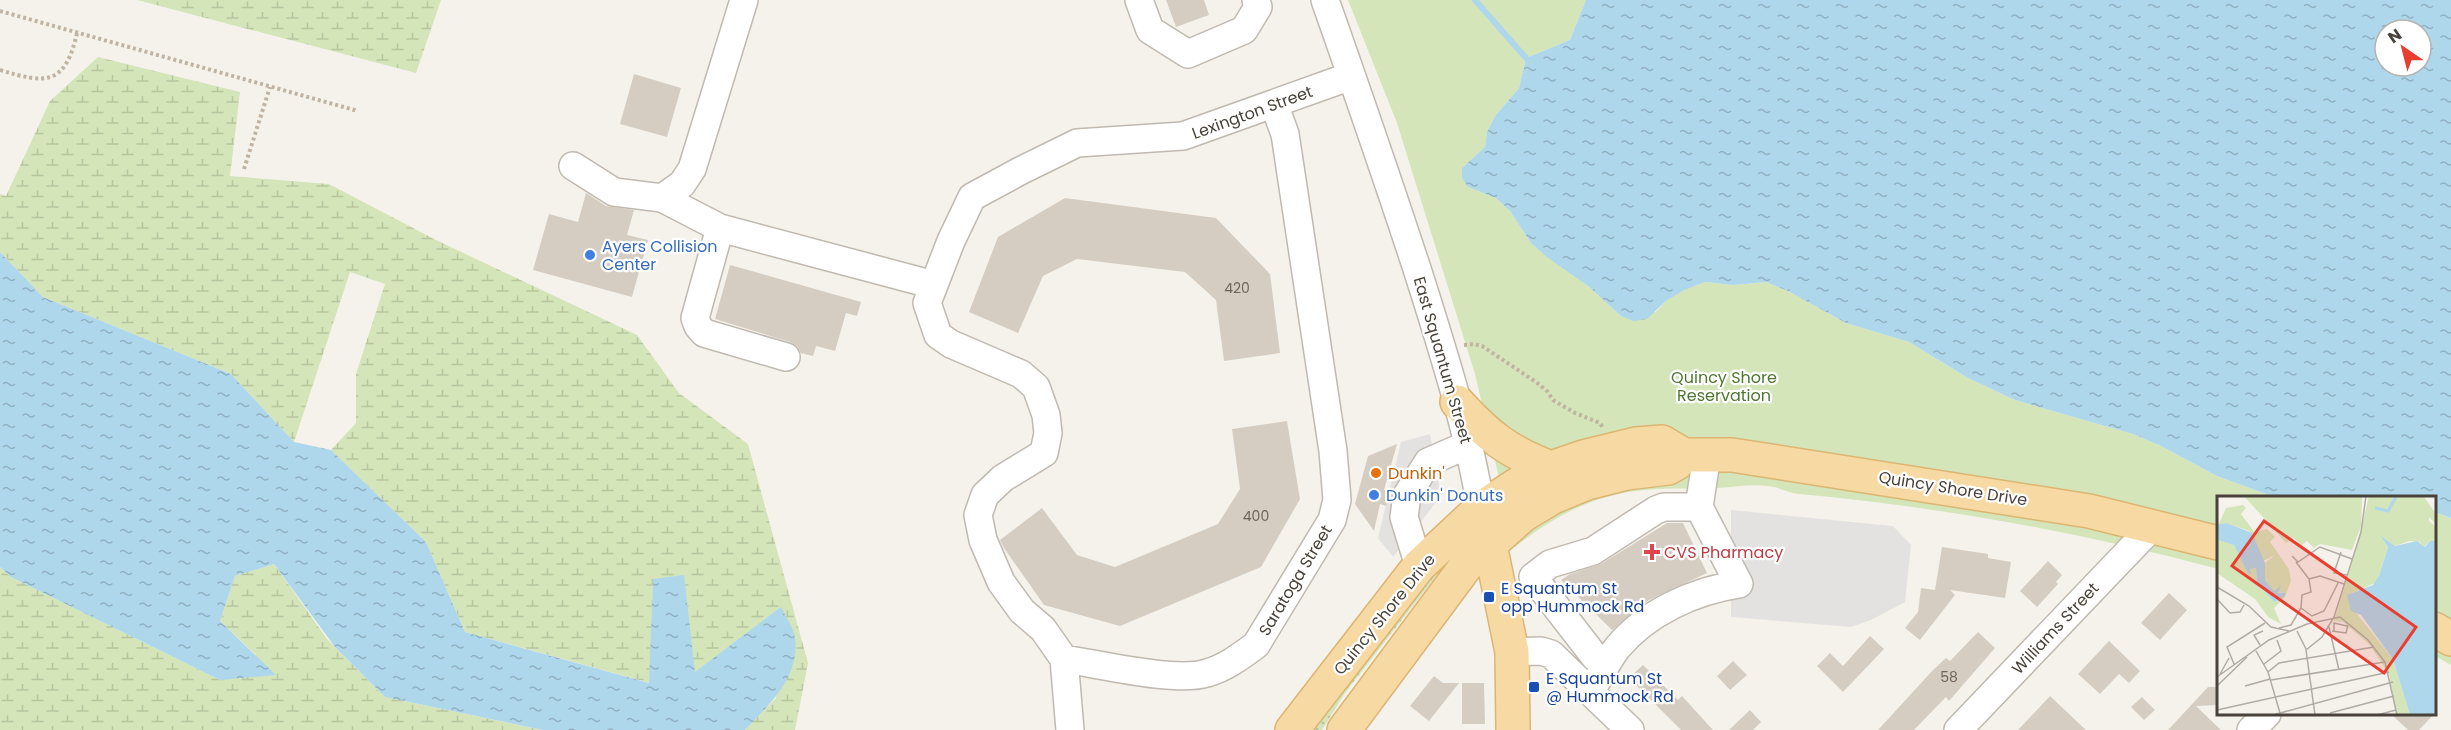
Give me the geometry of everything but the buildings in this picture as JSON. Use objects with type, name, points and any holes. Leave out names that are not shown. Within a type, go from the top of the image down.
[{"type":"main road","points":[[1457,402],[1481,428],[1507,448],[1522,457],[1551,468]]},
{"type":"main road","name":"Quincy Shore Drive","points":[[1292,730],[1419,567],[1481,507],[1518,484],[1551,468],[1616,447],[1662,442],[1695,455],[1732,455],[2027,500],[2089,511],[2217,543]]},
{"type":"main road","points":[[1344,730],[1466,566],[1523,515],[1553,497],[1597,481],[1627,473],[1668,468],[1695,455]]},
{"type":"main road","name":"East Squantum Street","points":[[1481,507],[1491,543],[1512,652],[1513,730]]},
{"type":"main road","points":[[2436,630],[2451,639]]},
{"type":"street","points":[[662,198],[682,184],[692,169],[744,0]]},
{"type":"street","points":[[1139,0],[1150,30],[1188,54],[1244,30],[1258,7],[1256,0]]},
{"type":"street","name":"East Squantum Street","points":[[1325,0],[1442,347],[1481,507]]},
{"type":"street","name":"Lexington Street","points":[[1064,659],[1043,629],[1022,611],[1001,582],[983,540],[978,515],[985,495],[1003,478],[1044,453],[1048,433],[1046,415],[1036,387],[1021,374],[951,344],[938,335],[927,303],[972,197],[1077,143],[1184,136],[1352,76]]},
{"type":"street","name":"Saratoga Street","points":[[1064,659],[1181,677],[1207,673],[1237,659],[1256,645],[1332,520],[1337,500],[1333,451],[1285,134],[1274,104]]},
{"type":"street","points":[[573,166],[615,192],[662,198],[720,228],[934,285]]},
{"type":"street","points":[[720,228],[696,318],[698,326],[704,333],[786,357]]},
{"type":"street","points":[[1419,567],[1404,518],[1407,495],[1428,462],[1467,445]]},
{"type":"street","points":[[1567,669],[1606,653],[1657,612],[1702,593],[1739,584],[1699,507],[1695,455]]},
{"type":"street","points":[[1606,653],[1533,577],[1550,564],[1593,551],[1656,510],[1664,507],[1699,507]]},
{"type":"street","name":"Williams Street","points":[[1958,730],[2152,526]]},
{"type":"street","points":[[1512,652],[1541,651],[1551,654],[1630,730]]},
{"type":"street","points":[[1590,692],[1606,653]]},
{"type":"street","points":[[1064,659],[1070,730]]},
{"type":"street","points":[[2251,730],[2266,715]]},
{"type":"path","points":[[0,11],[358,111]]},
{"type":"path","points":[[0,70],[31,80],[50,78],[63,69],[72,56],[77,33]]},
{"type":"path","points":[[244,169],[270,87]]},
{"type":"path","points":[[1442,347],[1474,344],[1482,346],[1536,382],[1547,391],[1552,400],[1600,423],[1616,447]]},
{"type":"green space","points":[[137,0],[441,0],[416,73]]},
{"type":"green space","name":"Quincy Shore Reservation","points":[[1348,0],[1586,0],[1570,40],[1526,58],[1519,88],[1495,116],[1487,132],[1485,147],[1462,168],[1468,187],[1496,198],[1510,211],[1531,243],[1588,286],[1621,316],[1656,312],[1666,301],[1684,289],[1705,282],[1734,285],[1766,282],[1788,291],[1846,323],[1909,342],[1968,378],[2015,400],[2133,434],[2217,476],[2276,496],[2217,496],[2217,569],[2010,522],[1905,506],[1795,493],[1762,485],[1650,489],[1612,495],[1568,512],[1540,528],[1515,547],[1475,374],[1397,123]]},
{"type":"green space","points":[[98,57],[240,92],[230,176],[329,184],[436,240],[637,335],[679,393],[748,444],[808,663],[795,730],[745,730],[776,698],[781,608],[695,673],[653,579],[650,683],[465,632],[426,542],[331,450],[356,423],[356,374],[385,284],[350,272],[294,442],[231,374],[43,297],[0,252],[0,194],[6,196],[50,101]]},
{"type":"green space","points":[[2436,512],[2451,518],[2451,665],[2436,657]]},
{"type":"green space","points":[[1452,552],[1453,554],[1345,693],[1322,730],[1308,730]]},
{"type":"green space","points":[[274,564],[327,639],[385,697],[543,730],[0,730],[0,567],[11,577],[220,680],[256,655],[220,621],[235,576]]},
{"type":"shaded area","points":[[1430,434],[1441,496],[1393,557],[1378,538],[1401,442]]},
{"type":"shaded area","points":[[1731,510],[1893,526],[1911,545],[1905,602],[1871,620],[1851,627],[1731,617]]},
{"type":"water","points":[[1586,0],[2451,0],[2451,518],[2436,512],[2436,496],[2274,496],[2266,494],[2217,476],[2133,434],[2015,400],[1968,378],[1909,342],[1846,323],[1788,291],[1766,282],[1734,285],[1705,282],[1684,290],[1666,301],[1647,319],[1634,321],[1621,316],[1588,286],[1531,243],[1510,211],[1496,198],[1468,187],[1462,178],[1462,168],[1485,147],[1487,132],[1495,116],[1519,88],[1526,58],[1570,40]]},
{"type":"water","points":[[0,252],[43,297],[231,374],[294,442],[331,450],[426,542],[465,632],[649,683],[653,579],[684,575],[695,672],[781,607],[795,638],[793,665],[788,677],[773,700],[745,730],[543,730],[385,697],[335,647],[274,564],[235,576],[220,621],[276,675],[220,680],[11,577],[0,567]]},
{"type":"waterway","points":[[1475,0],[1526,58]]},
{"type":"place","name":"Ayers Collision Center","points":[[590,255]]},
{"type":"place","name":"Dunkin'","points":[[1376,473]]},
{"type":"place","name":"Dunkin' Donuts","points":[[1374,495]]},
{"type":"place","name":"CVS Pharmacy","points":[[1652,552]]},
{"type":"place","name":"E Squantum St opp Hummock Rd","points":[[1489,597]]},
{"type":"place","name":"E Squantum St @ Hummock Rd","points":[[1534,687]]}]
